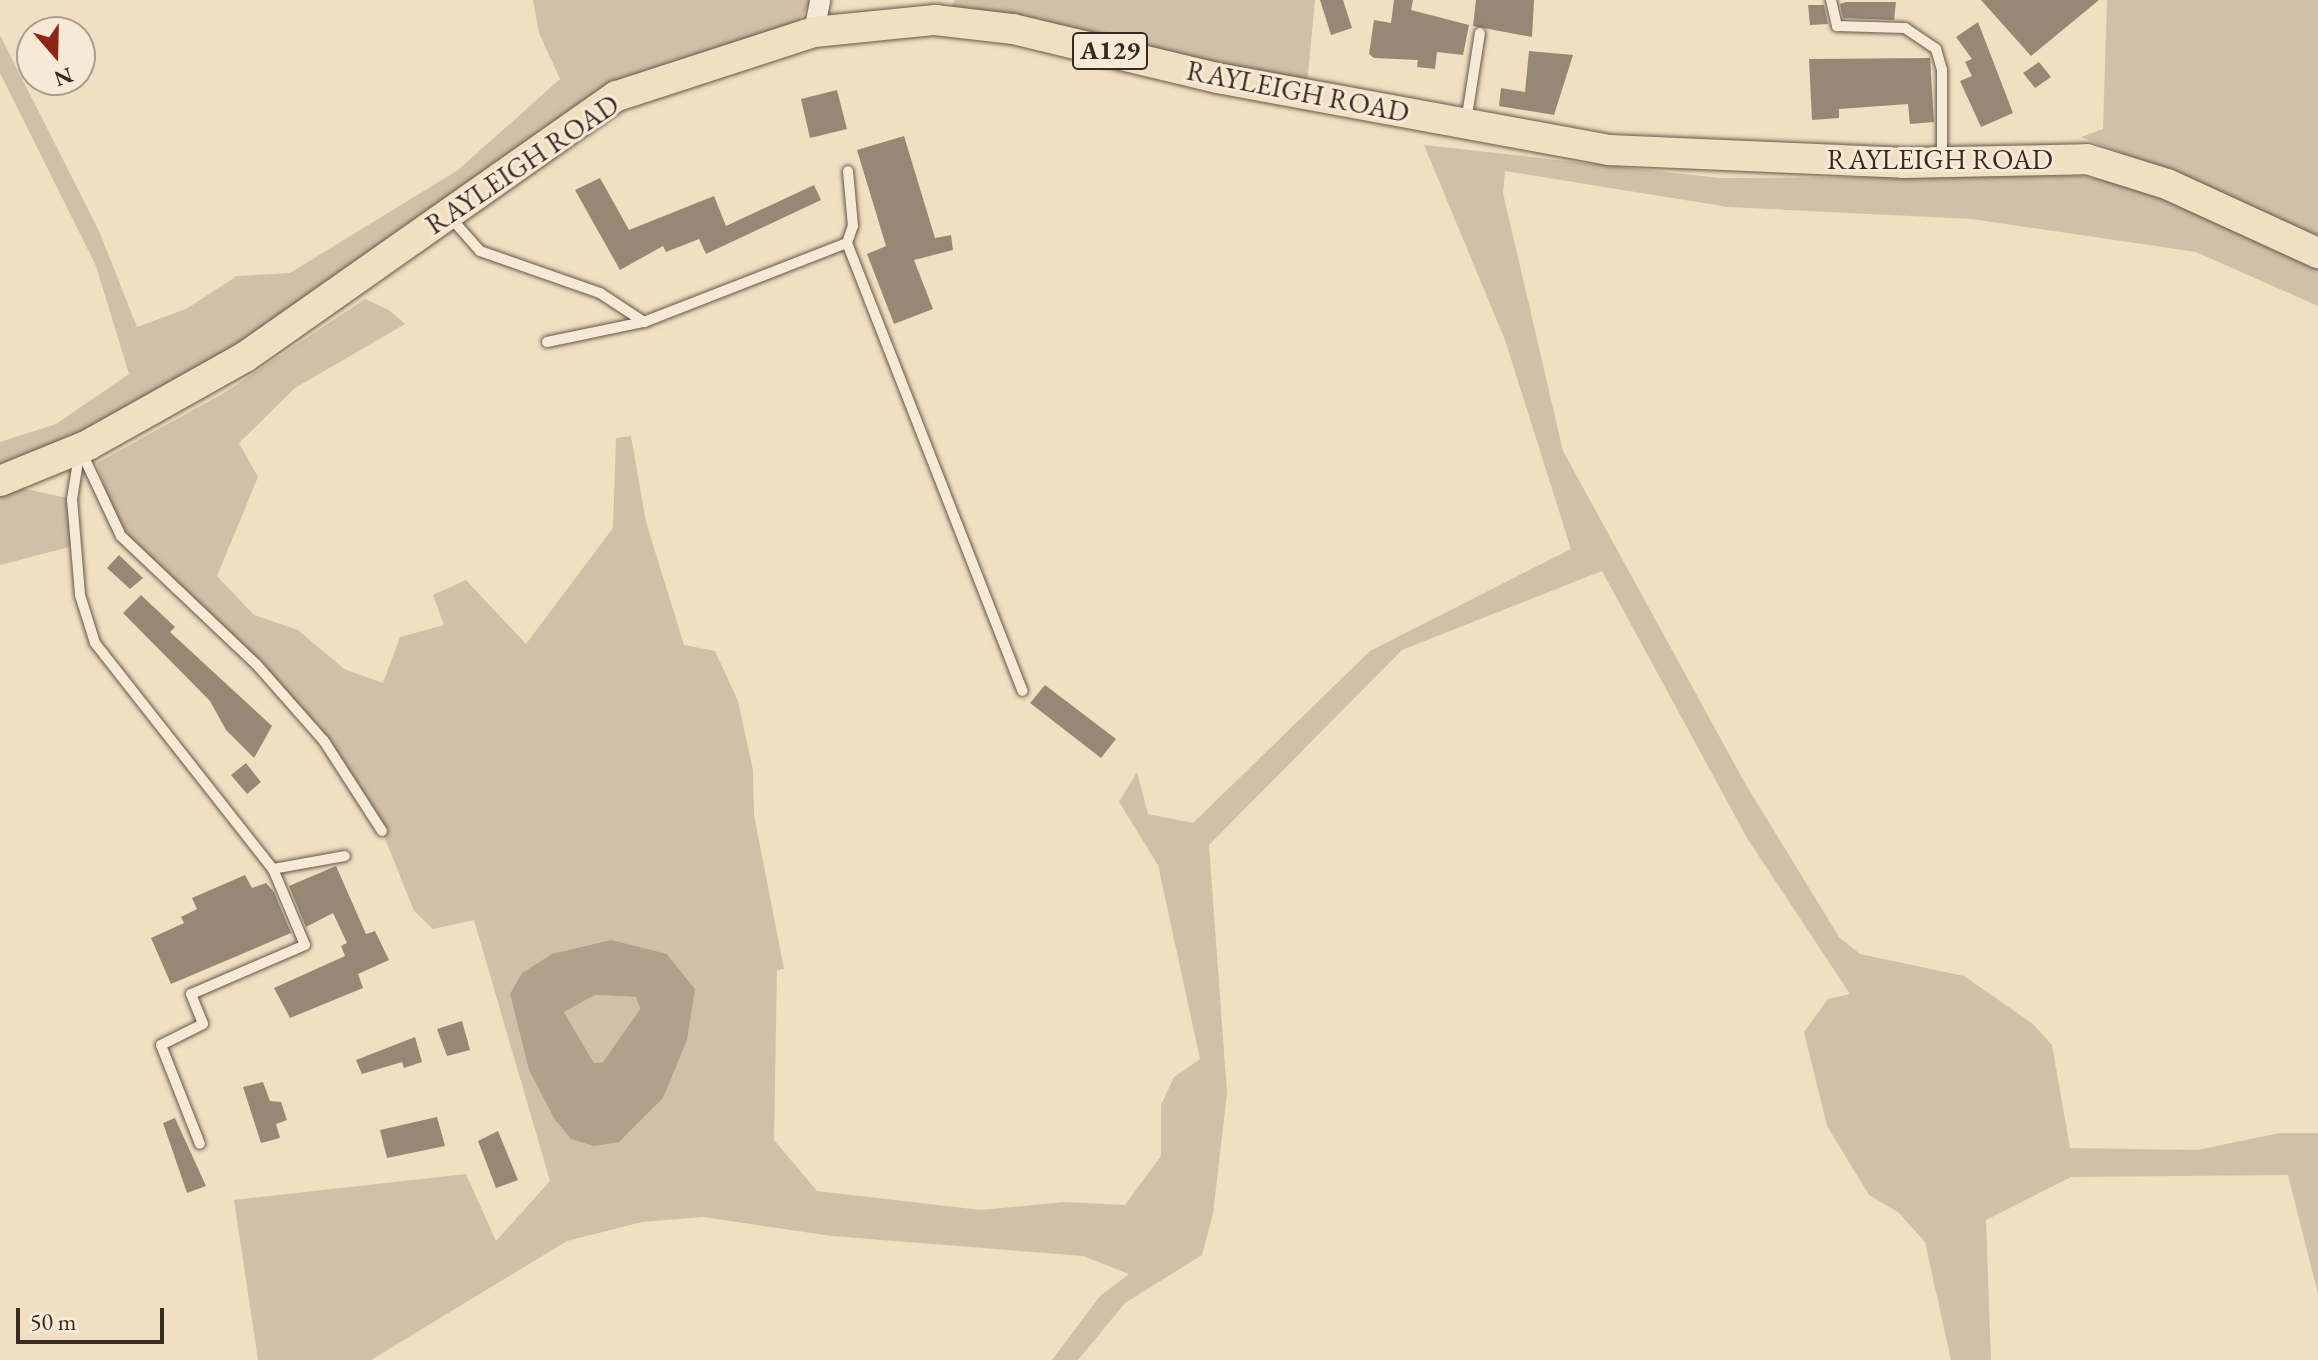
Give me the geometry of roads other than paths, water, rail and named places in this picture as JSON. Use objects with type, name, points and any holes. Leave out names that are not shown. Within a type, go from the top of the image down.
[{"type":"main road","name":"RAYLEIGH ROAD","points":[[0,481],[80,449],[245,357],[617,96],[814,32],[935,20],[1013,29],[1217,78],[1609,150],[1942,162],[2087,159],[2167,184],[2318,253]]},
{"type":"street","points":[[814,32],[820,0]]},
{"type":"lane","points":[[1831,0],[1837,26],[1905,28],[1936,49],[1942,70],[1942,162]]},
{"type":"lane","points":[[1466,124],[1480,33]]},
{"type":"lane","points":[[848,171],[853,226],[847,243],[1023,691]]},
{"type":"lane","points":[[447,213],[480,251],[600,293],[644,322]]},
{"type":"lane","points":[[547,342],[644,322],[847,243]]},
{"type":"lane","points":[[80,449],[121,536],[267,676],[324,741],[382,831]]},
{"type":"lane","points":[[80,449],[72,499],[80,595],[95,643],[273,869],[305,945],[191,994],[203,1024],[161,1045],[200,1144]]},
{"type":"lane","points":[[273,869],[345,856]]}]
